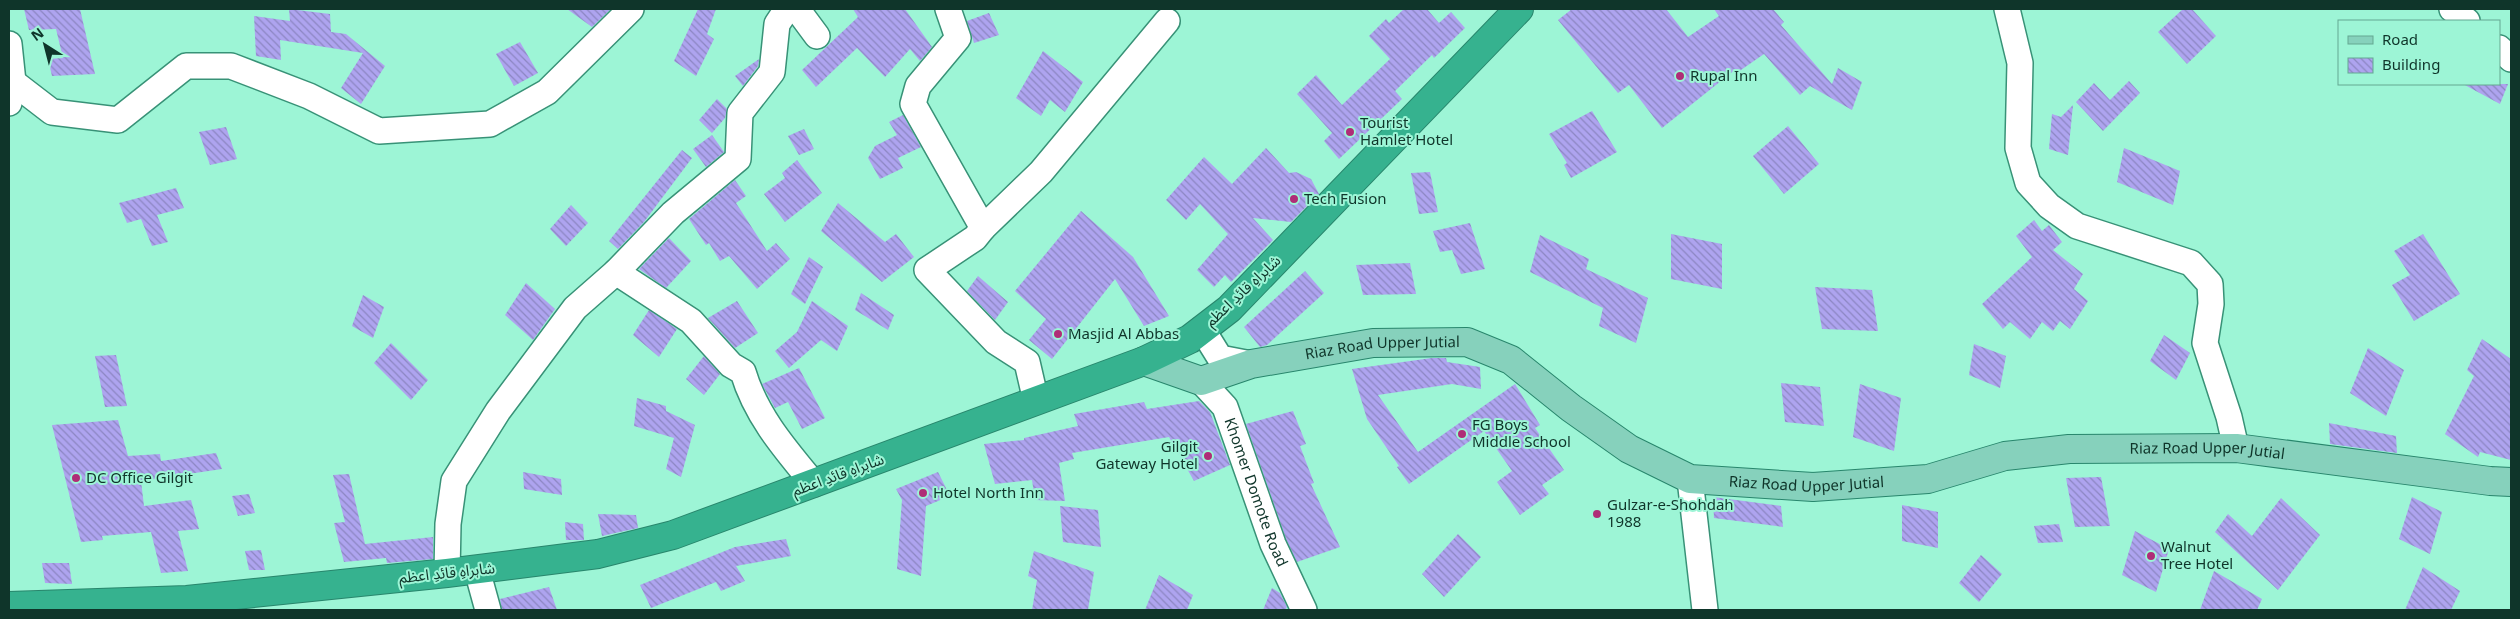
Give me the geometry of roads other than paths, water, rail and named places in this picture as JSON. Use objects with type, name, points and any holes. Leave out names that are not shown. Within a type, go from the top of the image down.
[{"type":"highway","name":"شاہراہِ قائدِ اعظم","points":[[9,606],[186,600],[477,570],[598,554],[673,535],[1144,361],[1190,339],[1229,309],[1519,9]]},
{"type":"main road","name":"Riaz Road Upper Jutial","points":[[1201,381],[1251,364],[1373,343],[1467,342],[1511,360],[1571,408],[1629,449],[1690,479],[1813,487],[1928,479],[2005,456],[2069,449],[2236,448],[2490,481],[2511,482]]},
{"type":"main road","points":[[1144,361],[1201,381]]},
{"type":"street","points":[[9,44],[10,89],[52,112],[118,120],[186,66],[231,66],[310,96],[379,132],[490,124],[547,92],[631,9]]},
{"type":"street","points":[[447,573],[448,524],[454,481],[498,411],[575,308],[616,272],[673,213],[738,159],[740,113],[772,72],[777,24],[787,9]]},
{"type":"street","points":[[797,9],[817,36]]},
{"type":"street","points":[[948,9],[958,38],[918,86],[913,104],[983,228]]},
{"type":"street","points":[[2007,9],[2020,63],[2018,148],[2028,183],[2049,206],[2077,226],[2191,263],[2210,284],[2211,304],[2206,344],[2229,417],[2236,448]]},
{"type":"street","points":[[2452,9],[2466,20]]},
{"type":"street","points":[[1036,401],[1027,362],[996,342],[927,270],[975,238],[1041,172],[1167,21]]},
{"type":"street","points":[[2500,49],[2511,58]]},
{"type":"street","points":[[616,272],[691,321],[732,365],[743,372],[750,396],[775,437],[814,484]]},
{"type":"street","points":[[1202,329],[1220,358],[1251,364]]},
{"type":"street","name":"Khomer Domote Road","points":[[1201,381],[1225,407],[1273,544],[1304,610]]},
{"type":"street","points":[[1690,479],[1705,610]]},
{"type":"street","points":[[477,570],[488,610]]},
{"type":"place","name":"Rupal Inn","points":[[1680,76]]},
{"type":"place","name":"Tourist Hamlet Hotel","points":[[1350,132]]},
{"type":"place","name":"Tech Fusion","points":[[1294,199]]},
{"type":"place","name":"Masjid Al Abbas","points":[[1058,334]]},
{"type":"place","name":"FG Boys Middle School","points":[[1462,434]]},
{"type":"place","name":"Gilgit Gateway Hotel","points":[[1208,456]]},
{"type":"place","name":"DC Office Gilgit","points":[[76,478]]},
{"type":"place","name":"Hotel North Inn","points":[[923,493]]},
{"type":"place","name":"Gulzar-e-Shohdah 1988","points":[[1597,514]]},
{"type":"place","name":"Walnut Tree Hotel","points":[[2151,556]]}]
